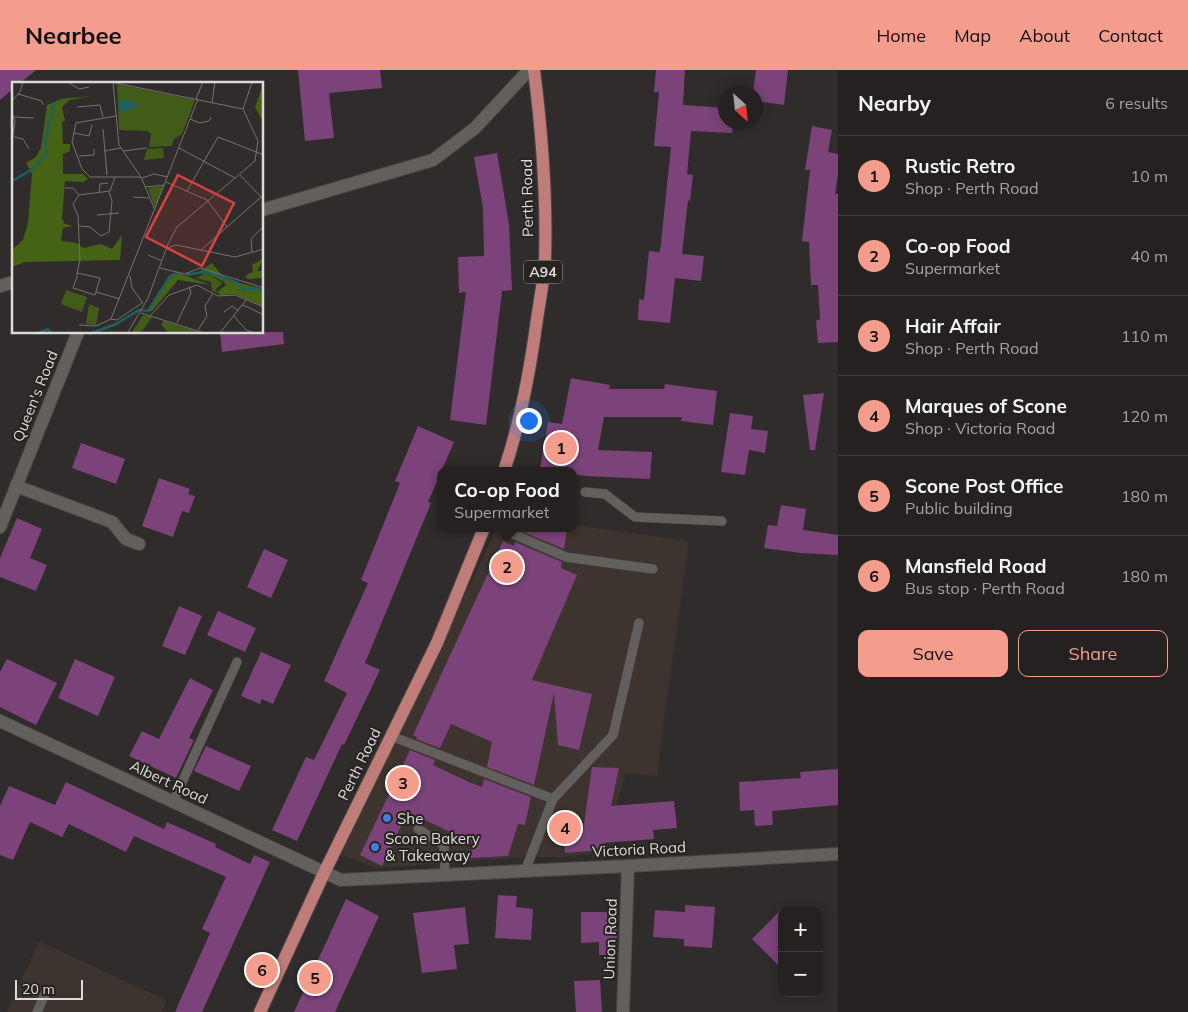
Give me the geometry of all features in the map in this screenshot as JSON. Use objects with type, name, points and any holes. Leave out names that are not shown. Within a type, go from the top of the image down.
[{"type":"main road","name":"Perth Road","points":[[505,467],[514,444],[528,381],[545,261],[545,197],[541,130],[534,70]]},
{"type":"main road","name":"Perth Road","points":[[260,1012],[324,873],[437,643],[482,532]]},
{"type":"street","points":[[264,209],[434,160],[475,128],[529,70]]},
{"type":"street","name":"Queen's Road","points":[[0,527],[77,334]]},
{"type":"street","points":[[16,486],[112,522],[126,539],[139,544]]},
{"type":"street","name":"Albert Road","points":[[0,721],[324,873]]},
{"type":"street","name":"Victoria Road","points":[[324,873],[341,880],[838,854]]},
{"type":"street","name":"Union Road","points":[[623,1012],[628,866]]},
{"type":"lane","points":[[585,492],[605,494],[635,517],[722,521]]},
{"type":"lane","points":[[508,532],[566,557],[653,569]]},
{"type":"lane","points":[[526,871],[554,799],[613,735],[639,623]]},
{"type":"lane","points":[[173,802],[237,662]]},
{"type":"lane","points":[[391,736],[554,799]]},
{"type":"lane","points":[[418,829],[444,845],[445,875]]},
{"type":"lane","points":[[37,1012],[45,994]]},
{"type":"shaded area","points":[[577,526],[689,541],[659,756],[658,776],[626,773],[602,853],[377,868],[341,855],[495,532],[577,532]]},
{"type":"shaded area","points":[[39,941],[166,1000],[162,1012],[7,1012]]},
{"type":"building","points":[[0,70],[36,70],[21,82],[12,82],[12,90],[0,100]]},
{"type":"building","points":[[298,70],[380,70],[382,88],[329,93],[334,138],[305,141]]},
{"type":"building","points":[[656,70],[685,70],[683,105],[718,107],[718,130],[732,130],[732,133],[691,131],[687,174],[693,175],[690,201],[688,200],[682,254],[704,256],[701,281],[675,278],[670,323],[638,320],[639,299],[644,300],[649,251],[660,252],[671,147],[654,146],[659,92],[654,92]]},
{"type":"building","points":[[756,70],[788,70],[784,105],[763,102],[763,85],[754,85]]},
{"type":"building","points":[[812,126],[832,130],[828,152],[838,154],[835,194],[838,194],[838,342],[818,343],[816,321],[820,319],[818,285],[811,285],[809,242],[802,241],[810,170],[805,170]]},
{"type":"building","points":[[497,153],[509,224],[512,290],[502,291],[486,425],[450,420],[466,292],[459,293],[458,257],[484,256],[483,208],[474,157]]},
{"type":"building","points":[[283,332],[284,344],[222,352],[220,334]]},
{"type":"building","points":[[571,378],[610,385],[609,389],[664,389],[665,384],[717,391],[713,425],[681,421],[682,417],[604,417],[598,450],[652,452],[650,479],[577,475],[577,467],[540,467],[548,422],[562,424]]},
{"type":"building","points":[[824,393],[815,450],[810,450],[803,395]]},
{"type":"building","points":[[730,413],[753,416],[751,429],[768,431],[765,453],[749,450],[745,475],[721,472]]},
{"type":"building","points":[[418,426],[454,442],[443,467],[437,467],[437,481],[428,502],[431,503],[365,663],[380,670],[344,745],[342,744],[297,841],[272,830],[306,757],[314,760],[347,693],[324,681],[368,583],[361,580],[400,483],[395,481]]},
{"type":"building","points":[[81,443],[125,459],[116,484],[72,468]]},
{"type":"building","points":[[159,478],[190,489],[188,494],[195,496],[189,513],[182,511],[173,537],[142,526]]},
{"type":"building","points":[[781,505],[806,509],[803,530],[838,535],[838,555],[800,553],[764,548],[768,525],[777,526]]},
{"type":"building","points":[[17,518],[42,529],[30,558],[47,565],[36,591],[0,577],[0,558]]},
{"type":"building","points":[[523,532],[566,532],[564,549]]},
{"type":"building","points":[[503,541],[514,546],[515,542],[562,562],[561,568],[577,575],[532,680],[592,694],[579,750],[558,745],[554,693],[534,785],[487,767],[492,742],[451,724],[440,748],[416,739],[417,737],[413,735]]},
{"type":"building","points":[[264,549],[288,560],[271,598],[247,587]]},
{"type":"building","points":[[179,606],[202,616],[185,655],[162,646]]},
{"type":"building","points":[[218,611],[256,628],[245,652],[207,635]]},
{"type":"building","points":[[261,652],[291,665],[273,704],[262,699],[260,704],[241,696]]},
{"type":"building","points":[[7,659],[57,683],[36,725],[0,707],[0,672]]},
{"type":"building","points":[[75,659],[115,677],[98,716],[58,698]]},
{"type":"building","points":[[190,678],[213,690],[189,738],[194,740],[176,778],[129,756],[142,731],[159,739]]},
{"type":"building","points":[[206,746],[251,766],[239,791],[194,771]]},
{"type":"building","points":[[410,750],[435,760],[433,765],[471,783],[482,787],[484,779],[531,797],[525,825],[518,824],[508,856],[470,858],[473,843],[408,812],[382,866],[360,855]]},
{"type":"building","points":[[592,767],[619,768],[611,806],[674,801],[677,828],[653,830],[654,839],[603,843],[602,850],[565,853],[563,827],[583,831]]},
{"type":"building","points":[[838,769],[838,805],[772,811],[773,825],[755,826],[754,810],[740,811],[739,782],[801,778],[800,772]]},
{"type":"building","points":[[66,782],[164,829],[167,822],[216,844],[215,847],[250,864],[254,855],[270,862],[202,1012],[175,1012],[210,933],[202,929],[226,877],[134,836],[126,852],[69,824],[62,837],[30,822],[13,860],[0,855],[0,806],[9,786],[55,805]]},
{"type":"building","points":[[498,895],[517,896],[516,907],[533,909],[531,940],[495,938]]},
{"type":"building","points":[[346,899],[379,916],[335,1012],[294,1012]]},
{"type":"building","points":[[685,905],[715,907],[712,948],[684,946],[684,939],[653,937],[655,910],[685,912]]},
{"type":"building","points":[[465,907],[469,944],[454,945],[457,969],[422,973],[413,913]]},
{"type":"building","points":[[581,912],[607,912],[607,920],[617,920],[617,955],[599,955],[599,942],[581,943]]},
{"type":"building","points":[[778,913],[778,965],[752,939]]},
{"type":"building","points":[[600,980],[602,1012],[576,1012],[574,981]]},
{"type":"place","name":"Rustic Retro","points":[[561,448]]},
{"type":"place","name":"Co-op Food","points":[[507,567]]},
{"type":"place","name":"Hair Affair","points":[[403,783]]},
{"type":"place","name":"She","points":[[387,818]]},
{"type":"place","name":"Marques of Scone","points":[[565,828]]},
{"type":"place","name":"Scone Bakery & Takeaway","points":[[375,847]]},
{"type":"place","name":"Mansfield Road","points":[[262,970]]},
{"type":"place","name":"Scone Post Office","points":[[315,978]]}]
